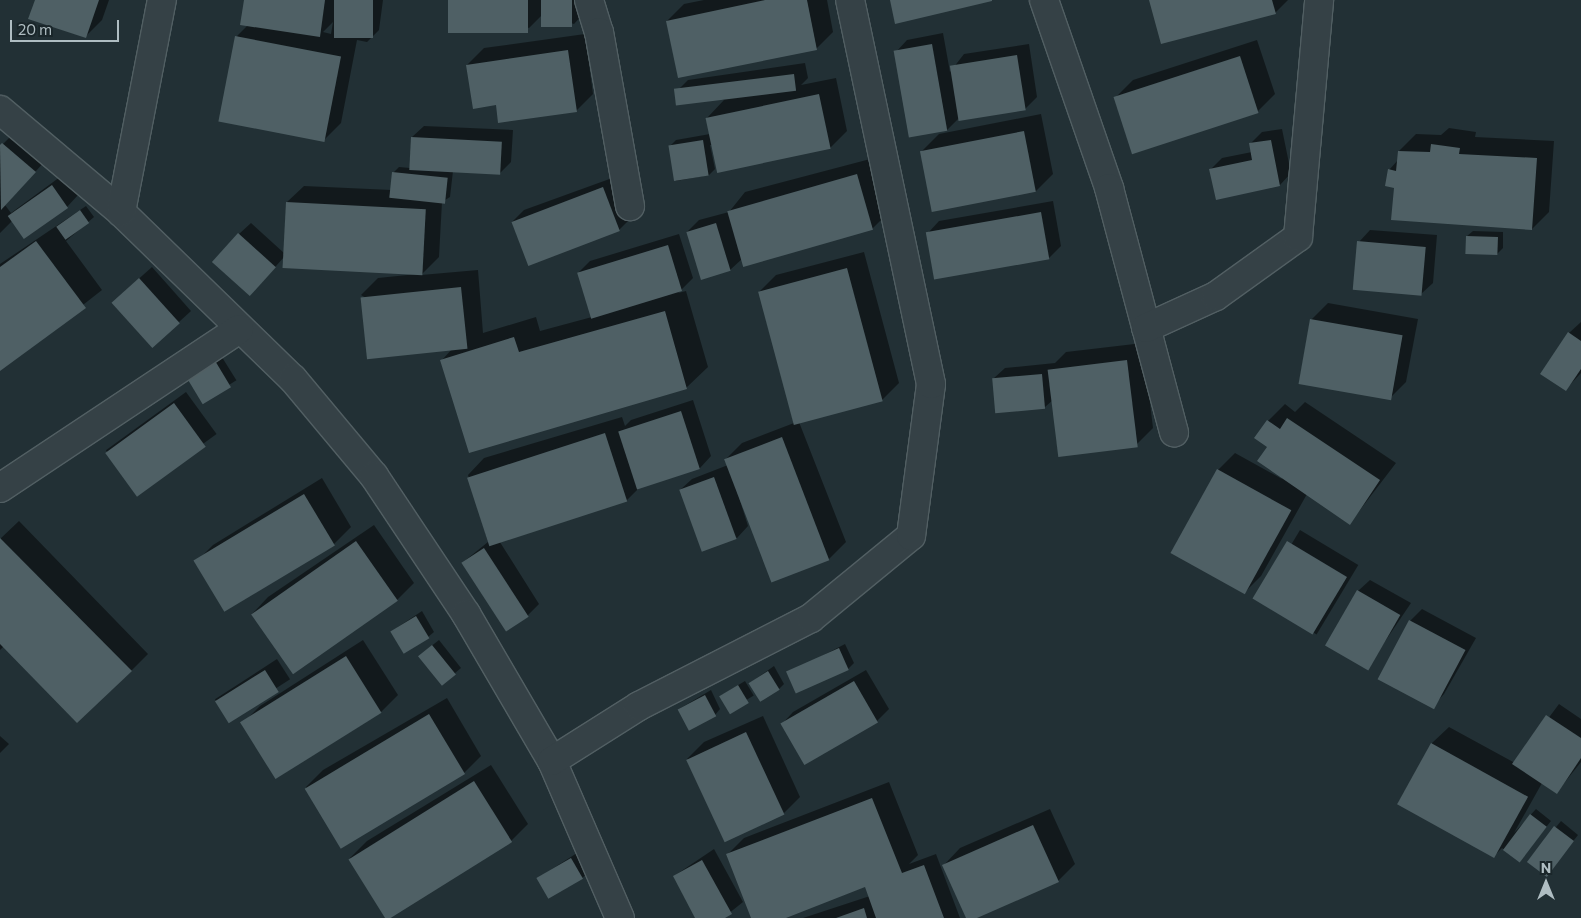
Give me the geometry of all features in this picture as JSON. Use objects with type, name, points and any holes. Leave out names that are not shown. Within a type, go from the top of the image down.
[{"type":"street","points":[[121,212],[162,0]]},
{"type":"street","points":[[588,0],[599,32],[630,206]]},
{"type":"street","points":[[552,762],[639,706],[811,618],[911,536],[930,384],[850,0]]},
{"type":"street","points":[[1044,0],[1109,188],[1174,432]]},
{"type":"street","points":[[1146,328],[1216,296],[1298,237],[1319,0]]},
{"type":"street","points":[[0,110],[121,212],[239,329],[293,379],[374,476],[466,614],[552,762],[620,918]]},
{"type":"street","points":[[0,488],[239,329]]},
{"type":"building","points":[[35,0],[99,0],[86,38],[28,19]]},
{"type":"building","points":[[244,0],[325,0],[320,37],[240,25]]},
{"type":"building","points":[[334,0],[373,0],[373,38],[334,38]]},
{"type":"building","points":[[448,0],[528,0],[528,33],[448,33]]},
{"type":"building","points":[[541,0],[572,0],[572,27],[541,27]]},
{"type":"building","points":[[765,0],[807,0],[817,50],[678,78],[666,21]]},
{"type":"building","points":[[890,0],[992,0],[992,1],[895,24]]},
{"type":"building","points":[[1149,0],[1272,0],[1276,14],[1161,44]]},
{"type":"building","points":[[235,36],[341,57],[324,142],[218,121]]},
{"type":"building","points":[[932,44],[947,131],[909,137],[894,51]]},
{"type":"building","points":[[568,50],[577,112],[498,123],[496,105],[473,109],[466,65]]},
{"type":"building","points":[[1017,55],[1026,110],[959,121],[950,66]]},
{"type":"building","points":[[1240,56],[1259,113],[1132,154],[1114,97]]},
{"type":"building","points":[[794,74],[796,91],[676,106],[674,89]]},
{"type":"building","points":[[819,94],[831,149],[717,173],[706,118]]},
{"type":"building","points":[[1024,131],[1036,192],[932,212],[920,151]]},
{"type":"building","points":[[411,137],[502,142],[500,175],[409,170]]},
{"type":"building","points":[[703,140],[709,176],[674,181],[668,145]]},
{"type":"building","points":[[1271,140],[1280,186],[1216,200],[1209,169],[1252,160],[1249,143]]},
{"type":"building","points":[[2,143],[36,172],[1,210],[0,145]]},
{"type":"building","points":[[1431,144],[1460,148],[1459,154],[1537,158],[1532,230],[1391,220],[1394,188],[1385,186],[1388,169],[1396,171],[1398,151],[1430,152]]},
{"type":"building","points":[[392,172],[448,178],[445,204],[389,198]]},
{"type":"building","points":[[857,174],[873,230],[743,267],[727,211]]},
{"type":"building","points":[[52,185],[68,208],[24,239],[8,216]]},
{"type":"building","points":[[603,187],[620,231],[528,266],[512,222]]},
{"type":"building","points":[[286,202],[426,209],[422,275],[283,268]]},
{"type":"building","points":[[80,210],[89,223],[65,240],[56,227]]},
{"type":"building","points":[[1041,212],[1049,259],[934,280],[926,232]]},
{"type":"building","points":[[716,223],[731,271],[701,280],[686,232]]},
{"type":"building","points":[[238,233],[276,267],[250,296],[212,262]]},
{"type":"building","points":[[1466,236],[1498,237],[1497,255],[1465,254]]},
{"type":"building","points":[[36,241],[86,308],[0,371],[0,267]]},
{"type":"building","points":[[1357,241],[1426,247],[1421,296],[1353,290]]},
{"type":"building","points":[[668,245],[682,291],[591,319],[577,273]]},
{"type":"building","points":[[847,268],[883,401],[794,425],[758,292]]},
{"type":"building","points":[[139,278],[180,323],[152,348],[112,303]]},
{"type":"building","points":[[461,287],[467,349],[367,359],[361,298]]},
{"type":"building","points":[[665,311],[687,389],[469,453],[440,360],[514,337],[519,352]]},
{"type":"building","points":[[1310,319],[1403,335],[1391,400],[1299,384]]},
{"type":"building","points":[[1568,332],[1581,341],[1581,369],[1566,391],[1540,374]]},
{"type":"building","points":[[214,359],[231,387],[203,404],[186,376]]},
{"type":"building","points":[[1127,360],[1138,447],[1058,457],[1048,370]]},
{"type":"building","points":[[1042,374],[1045,409],[995,413],[992,378]]},
{"type":"building","points":[[174,403],[206,447],[137,497],[105,453]]},
{"type":"building","points":[[681,411],[700,469],[637,489],[618,431]]},
{"type":"building","points":[[1287,418],[1380,480],[1350,525],[1257,461],[1267,447],[1254,438],[1267,420],[1280,429]]},
{"type":"building","points":[[605,433],[627,501],[489,546],[467,478]]},
{"type":"building","points":[[782,437],[829,560],[771,582],[724,459]]},
{"type":"building","points":[[1217,469],[1291,510],[1245,594],[1170,553]]},
{"type":"building","points":[[714,477],[737,539],[702,552],[679,490]]},
{"type":"building","points":[[304,494],[335,545],[224,612],[193,560]]},
{"type":"building","points":[[0,538],[132,671],[77,723],[0,644]]},
{"type":"building","points":[[356,541],[398,601],[293,674],[251,614]]},
{"type":"building","points":[[1287,541],[1347,577],[1312,634],[1252,598]]},
{"type":"building","points":[[484,548],[529,617],[506,631],[461,563]]},
{"type":"building","points":[[1357,590],[1400,615],[1368,670],[1325,645]]},
{"type":"building","points":[[416,616],[429,638],[404,654],[390,631]]},
{"type":"building","points":[[1409,620],[1466,650],[1434,709],[1378,679]]},
{"type":"building","points":[[432,645],[456,675],[442,686],[418,656]]},
{"type":"building","points":[[839,648],[849,670],[796,694],[786,672]]},
{"type":"building","points":[[346,656],[382,713],[275,779],[240,722]]},
{"type":"building","points":[[265,670],[279,692],[229,723],[215,701]]},
{"type":"building","points":[[768,671],[780,690],[760,702],[748,683]]},
{"type":"building","points":[[854,681],[878,723],[804,765],[780,724]]},
{"type":"building","points":[[738,685],[749,703],[730,714],[719,696]]},
{"type":"building","points":[[705,695],[716,716],[689,731],[678,710]]},
{"type":"building","points":[[429,714],[465,774],[341,849],[305,789]]},
{"type":"building","points":[[1546,715],[1581,738],[1581,758],[1557,794],[1512,764]]},
{"type":"building","points":[[746,732],[784,814],[725,842],[686,760]]},
{"type":"building","points":[[1431,743],[1528,797],[1494,858],[1397,804]]},
{"type":"building","points":[[474,781],[512,842],[391,918],[385,918],[348,859]]},
{"type":"building","points":[[872,798],[902,873],[924,865],[944,918],[876,918],[865,887],[786,918],[751,918],[726,854]]},
{"type":"building","points":[[1530,814],[1547,827],[1520,863],[1503,850]]},
{"type":"building","points":[[1033,825],[1059,882],[977,918],[966,918],[942,865]]},
{"type":"building","points":[[1554,826],[1574,841],[1547,877],[1527,862]]},
{"type":"building","points":[[571,858],[583,879],[548,899],[536,878]]},
{"type":"building","points":[[702,860],[732,914],[725,918],[695,918],[673,876]]},
{"type":"building","points":[[864,908],[867,918],[836,918]]}]
